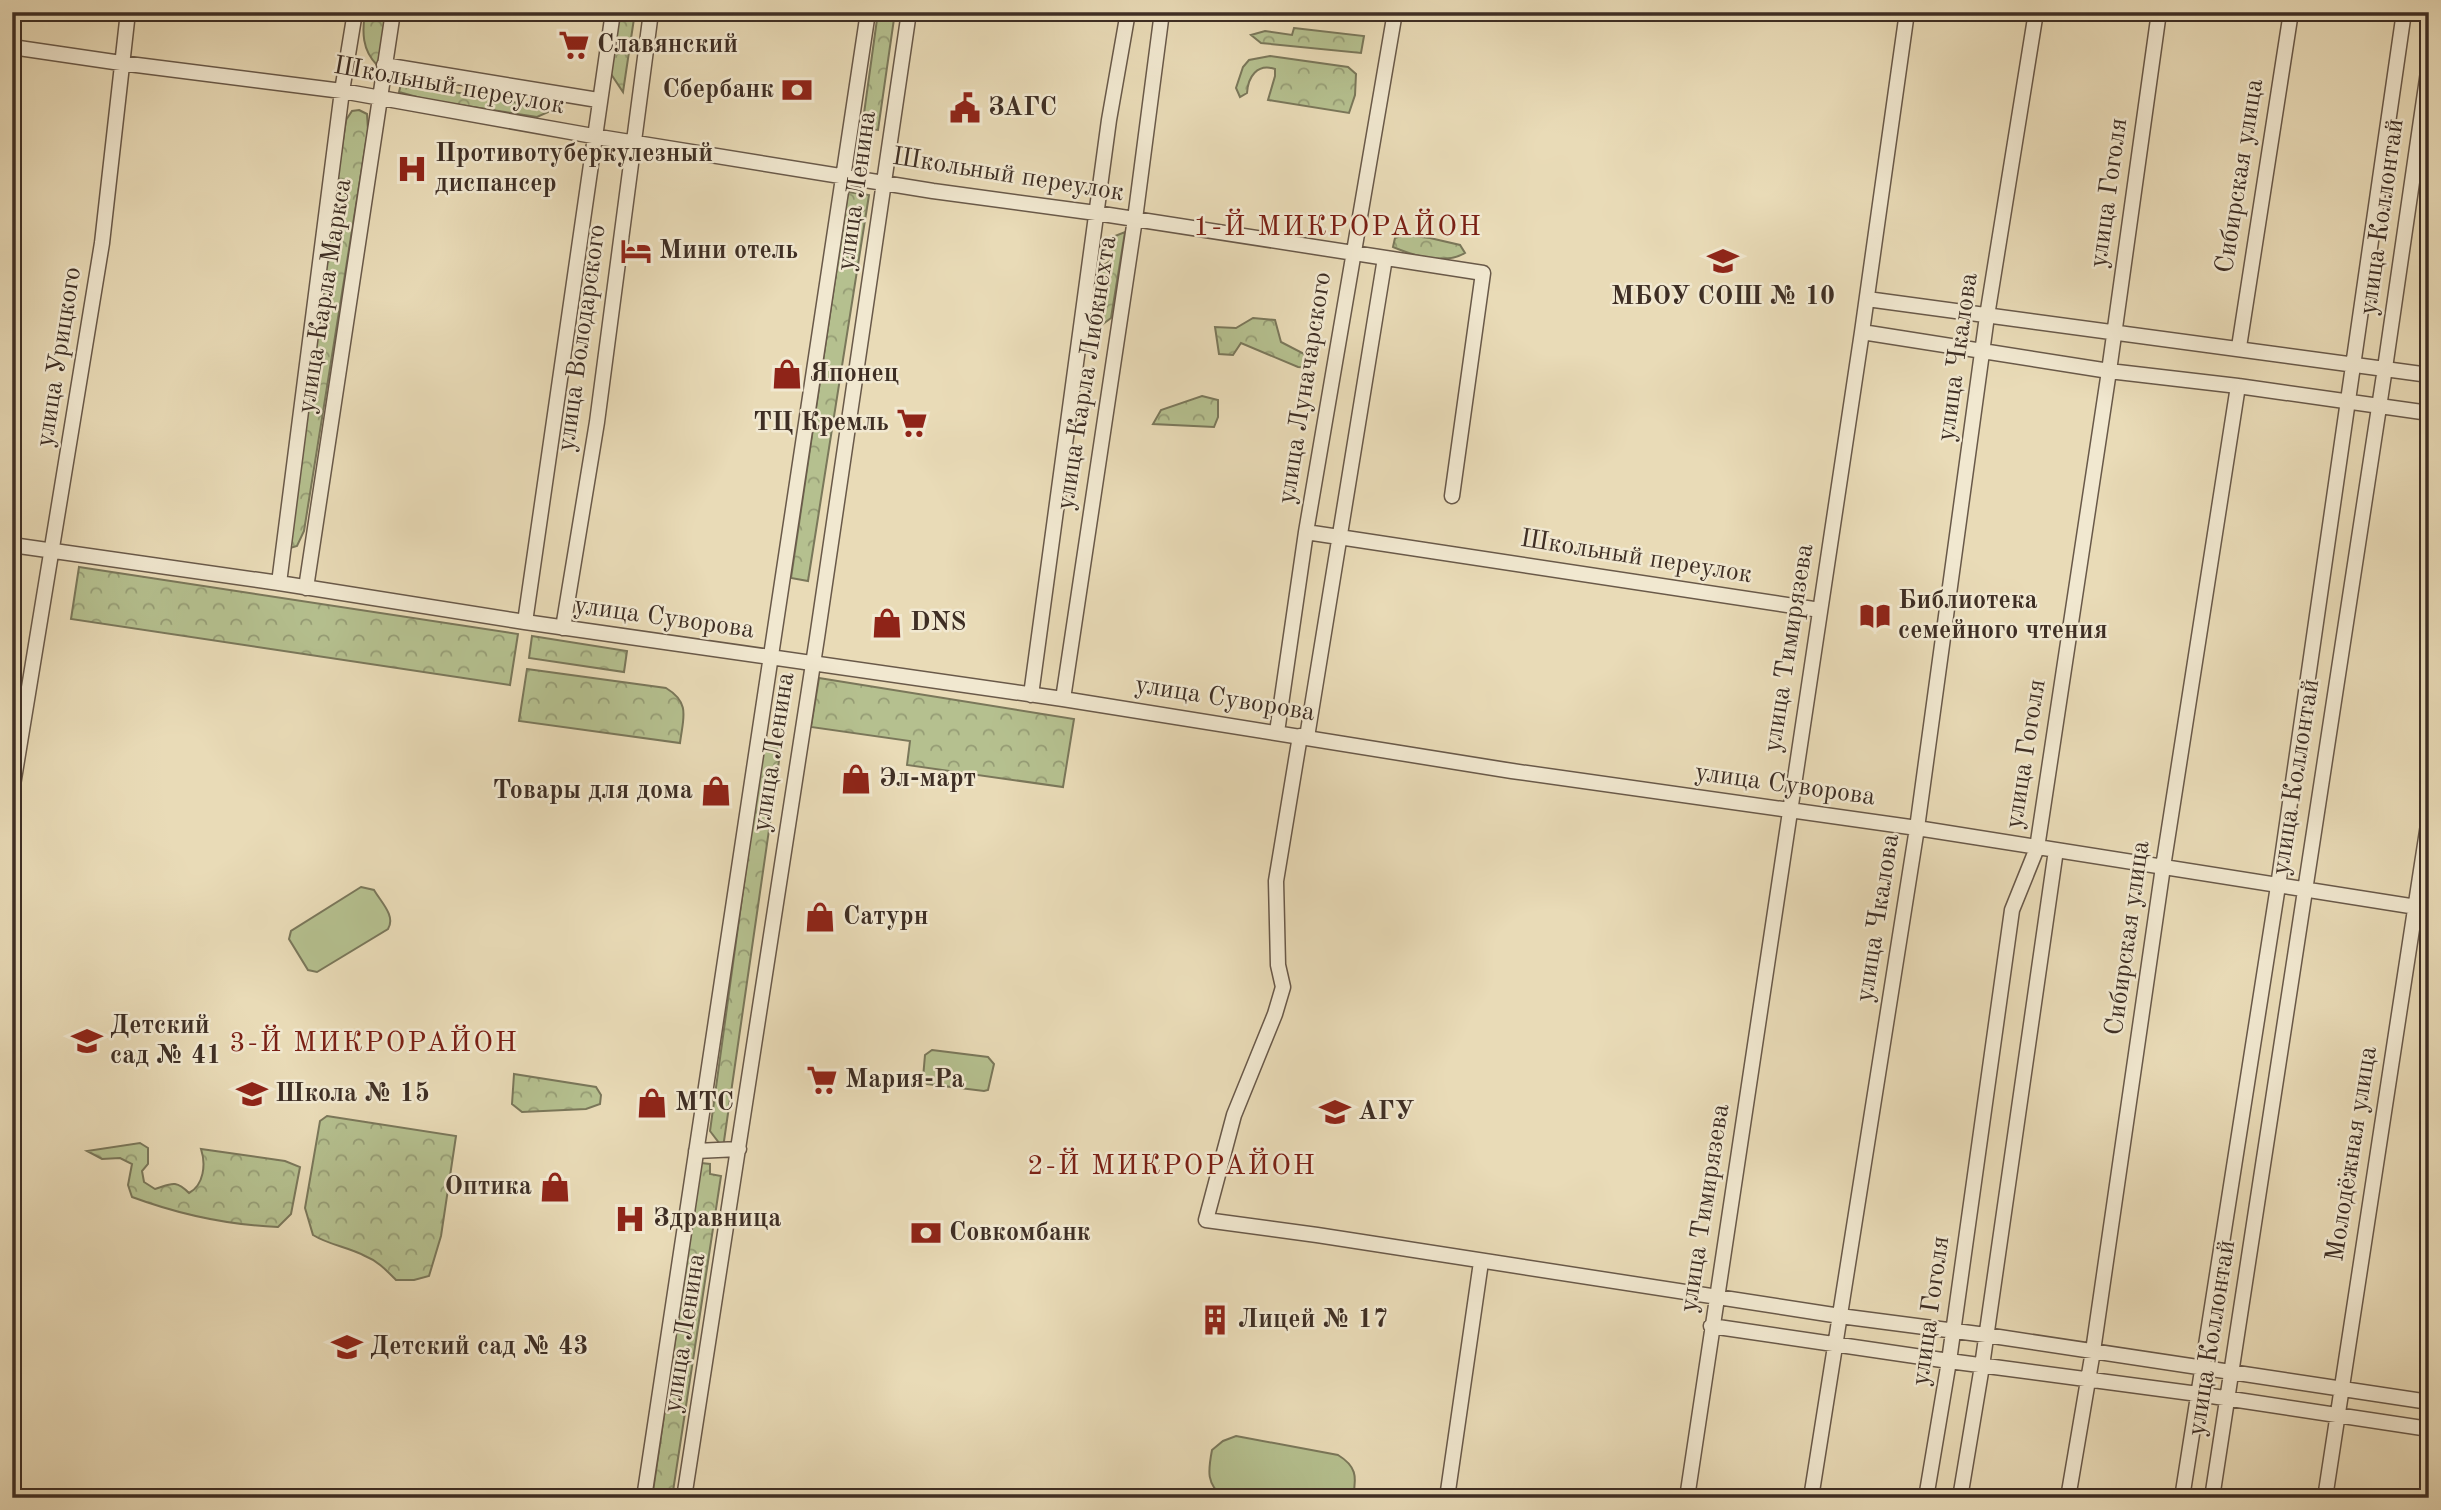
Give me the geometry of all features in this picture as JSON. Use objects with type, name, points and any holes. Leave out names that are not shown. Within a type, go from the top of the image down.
[{"type":"street","name":"улица Урицкого","points":[[12,791],[102,243],[128,12]]},
{"type":"street","name":"улица Карла Маркса","points":[[279,583],[342,91],[355,12]]},
{"type":"street","name":"улица Карла Маркса","points":[[306,588],[393,12]]},
{"type":"street","name":"улица Володарского","points":[[525,622],[598,100],[613,12]]},
{"type":"street","name":"улица Володарского","points":[[563,628],[597,422],[651,12]]},
{"type":"street","name":"улица Ленина","points":[[644,1498],[868,12]]},
{"type":"street","name":"улица Ленина","points":[[684,1498],[813,663],[909,12]]},
{"type":"street","name":"улица Карла Либкнехта","points":[[1031,695],[1109,120],[1128,12]]},
{"type":"street","name":"улица Карла Либкнехта","points":[[1063,699],[1135,219],[1162,12]]},
{"type":"street","name":"улица Луначарского","points":[[1277,732],[1306,532],[1395,12]]},
{"type":"street","name":"улица Тимирязева","points":[[1687,1498],[1908,12]]},
{"type":"street","name":"улица Чкалова","points":[[1811,1498],[1917,828],[1987,316],[2036,12]]},
{"type":"street","name":"улица Гоголя","points":[[1926,1498],[1949,1361],[2012,910],[2037,848],[2115,333],[2159,12]]},
{"type":"street","name":"Сибирская улица","points":[[2239,347],[2291,12]]},
{"type":"street","name":"улица Коллонтай","points":[[2182,1498],[2278,886],[2404,12]]},
{"type":"street","name":"Школьный переулок","points":[[12,47],[121,64],[342,91],[593,136],[933,191],[1096,213],[1483,273],[1452,496]]},
{"type":"street","points":[[384,65],[598,100]]},
{"type":"street","name":"улица Коллонтай","points":[[2212,1498],[2429,65]]},
{"type":"street","points":[[1385,258],[1339,537],[1276,881],[1277,941],[1283,987],[1275,1014],[1234,1115],[1206,1220],[2429,1402]]},
{"type":"street","points":[[1867,299],[2239,347],[2429,375]]},
{"type":"street","points":[[1862,332],[2109,371],[2429,413]]},
{"type":"street","name":"Сибирская улица","points":[[2068,1498],[2093,1351],[2163,867],[2238,386]]},
{"type":"street","name":"Школьный переулок","points":[[1306,532],[1820,610]]},
{"type":"street","name":"улица Суворова","points":[[12,545],[279,583],[563,628],[1063,699],[1524,773],[1917,828],[2422,908]]},
{"type":"street","name":"Молодёжная улица","points":[[2325,1498],[2340,1389],[2422,908],[2429,818]]},
{"type":"street","points":[[1961,1498],[2056,850]]},
{"type":"street","points":[[696,1151],[739,1149]]},
{"type":"street","points":[[1447,1498],[1481,1262]]},
{"type":"street","points":[[1712,1326],[2429,1429]]},
{"type":"green space","points":[[365,12],[389,12],[382,55],[377,65],[368,53],[364,40]]},
{"type":"green space","points":[[620,12],[635,12],[623,92],[611,74]]},
{"type":"green space","points":[[878,12],[895,12],[878,130],[862,128]]},
{"type":"green space","points":[[1294,28],[1364,36],[1361,53],[1261,43],[1251,35],[1265,31],[1292,35]]},
{"type":"green space","points":[[1270,56],[1348,67],[1356,74],[1355,95],[1349,113],[1268,100],[1275,76],[1275,69],[1269,68],[1255,73],[1249,82],[1247,93],[1240,97],[1236,88],[1243,67],[1249,60]]},
{"type":"green space","points":[[401,84],[555,109],[537,117],[428,100],[399,92]]},
{"type":"green space","points":[[359,110],[367,114],[368,130],[304,531],[297,546],[290,548],[322,282],[346,120],[352,111]]},
{"type":"green space","points":[[848,192],[869,195],[808,581],[791,578]]},
{"type":"green space","points":[[1125,232],[1111,318],[1103,324],[1092,316],[1099,268],[1110,261],[1115,236]]},
{"type":"green space","points":[[1404,235],[1460,245],[1465,253],[1439,259],[1419,256],[1393,247],[1395,238]]},
{"type":"green space","points":[[1253,318],[1275,320],[1281,342],[1312,358],[1310,368],[1298,367],[1241,343],[1233,355],[1219,354],[1215,327],[1236,328]]},
{"type":"green space","points":[[1202,396],[1218,400],[1218,417],[1214,427],[1153,424],[1161,410]]},
{"type":"green space","points":[[79,567],[518,634],[510,685],[71,619]]},
{"type":"green space","points":[[532,636],[627,651],[624,672],[529,658]]},
{"type":"green space","points":[[527,669],[666,688],[679,699],[684,712],[680,743],[519,721]]},
{"type":"green space","points":[[819,678],[1074,719],[1063,787],[907,765],[910,741],[811,727]]},
{"type":"green space","points":[[763,745],[781,747],[723,1148],[710,1131]]},
{"type":"green space","points":[[361,887],[374,890],[384,904],[390,919],[388,929],[317,972],[308,970],[289,939],[291,931]]},
{"type":"green space","points":[[932,1050],[988,1057],[994,1064],[988,1090],[927,1084],[923,1078],[925,1055]]},
{"type":"green space","points":[[514,1074],[596,1087],[601,1095],[600,1104],[586,1109],[522,1112],[512,1104]]},
{"type":"green space","points":[[327,1116],[456,1136],[441,1236],[429,1276],[414,1280],[396,1280],[370,1258],[313,1235],[305,1208],[320,1121]]},
{"type":"green space","points":[[140,1143],[148,1148],[148,1164],[142,1171],[144,1182],[155,1189],[173,1184],[189,1193],[194,1189],[201,1180],[201,1149],[285,1161],[300,1167],[291,1214],[278,1227],[260,1226],[204,1218],[150,1203],[132,1197],[128,1185],[132,1164],[120,1158],[102,1159],[87,1151]]},
{"type":"green space","points":[[701,1163],[710,1164],[710,1174],[721,1176],[672,1498],[652,1498]]},
{"type":"green space","points":[[1236,1436],[1338,1455],[1349,1463],[1354,1472],[1352,1498],[1224,1498],[1211,1482],[1212,1450],[1223,1441]]},
{"type":"place","name":"Славянский","points":[[574,45]]},
{"type":"place","name":"Сбербанк","points":[[797,90]]},
{"type":"place","name":"ЗАГС","points":[[965,108]]},
{"type":"place","name":"Противотуберкулезный диспансер","points":[[412,169]]},
{"type":"place","name":"Мини отель","points":[[636,251]]},
{"type":"place","name":"МБОУ СОШ № 10","points":[[1723,261]]},
{"type":"place","name":"Японец","points":[[787,374]]},
{"type":"place","name":"ТЦ Кремль","points":[[912,423]]},
{"type":"place","name":"Библиотека семейного чтения","points":[[1875,616]]},
{"type":"place","name":"DNS","points":[[887,623]]},
{"type":"place","name":"Эл-март","points":[[856,779]]},
{"type":"place","name":"Товары для дома","points":[[716,791]]},
{"type":"place","name":"Сатурн","points":[[820,917]]},
{"type":"place","name":"Детский сад № 41","points":[[87,1041]]},
{"type":"place","name":"Мария-Ра","points":[[822,1080]]},
{"type":"place","name":"Школа № 15","points":[[252,1094]]},
{"type":"place","name":"МТС","points":[[652,1103]]},
{"type":"place","name":"АГУ","points":[[1335,1112]]},
{"type":"place","name":"Оптика","points":[[555,1187]]},
{"type":"place","name":"Здравница","points":[[630,1219]]},
{"type":"place","name":"Совкомбанк","points":[[926,1233]]},
{"type":"place","name":"Лицей № 17","points":[[1215,1320]]},
{"type":"place","name":"Детский сад № 43","points":[[347,1347]]},
{"type":"district","name":"1-Й МИКРОРАЙОН","points":[[1338,228]]},
{"type":"district","name":"3-Й МИКРОРАЙОН","points":[[374,1044]]},
{"type":"district","name":"2-Й МИКРОРАЙОН","points":[[1172,1167]]}]
